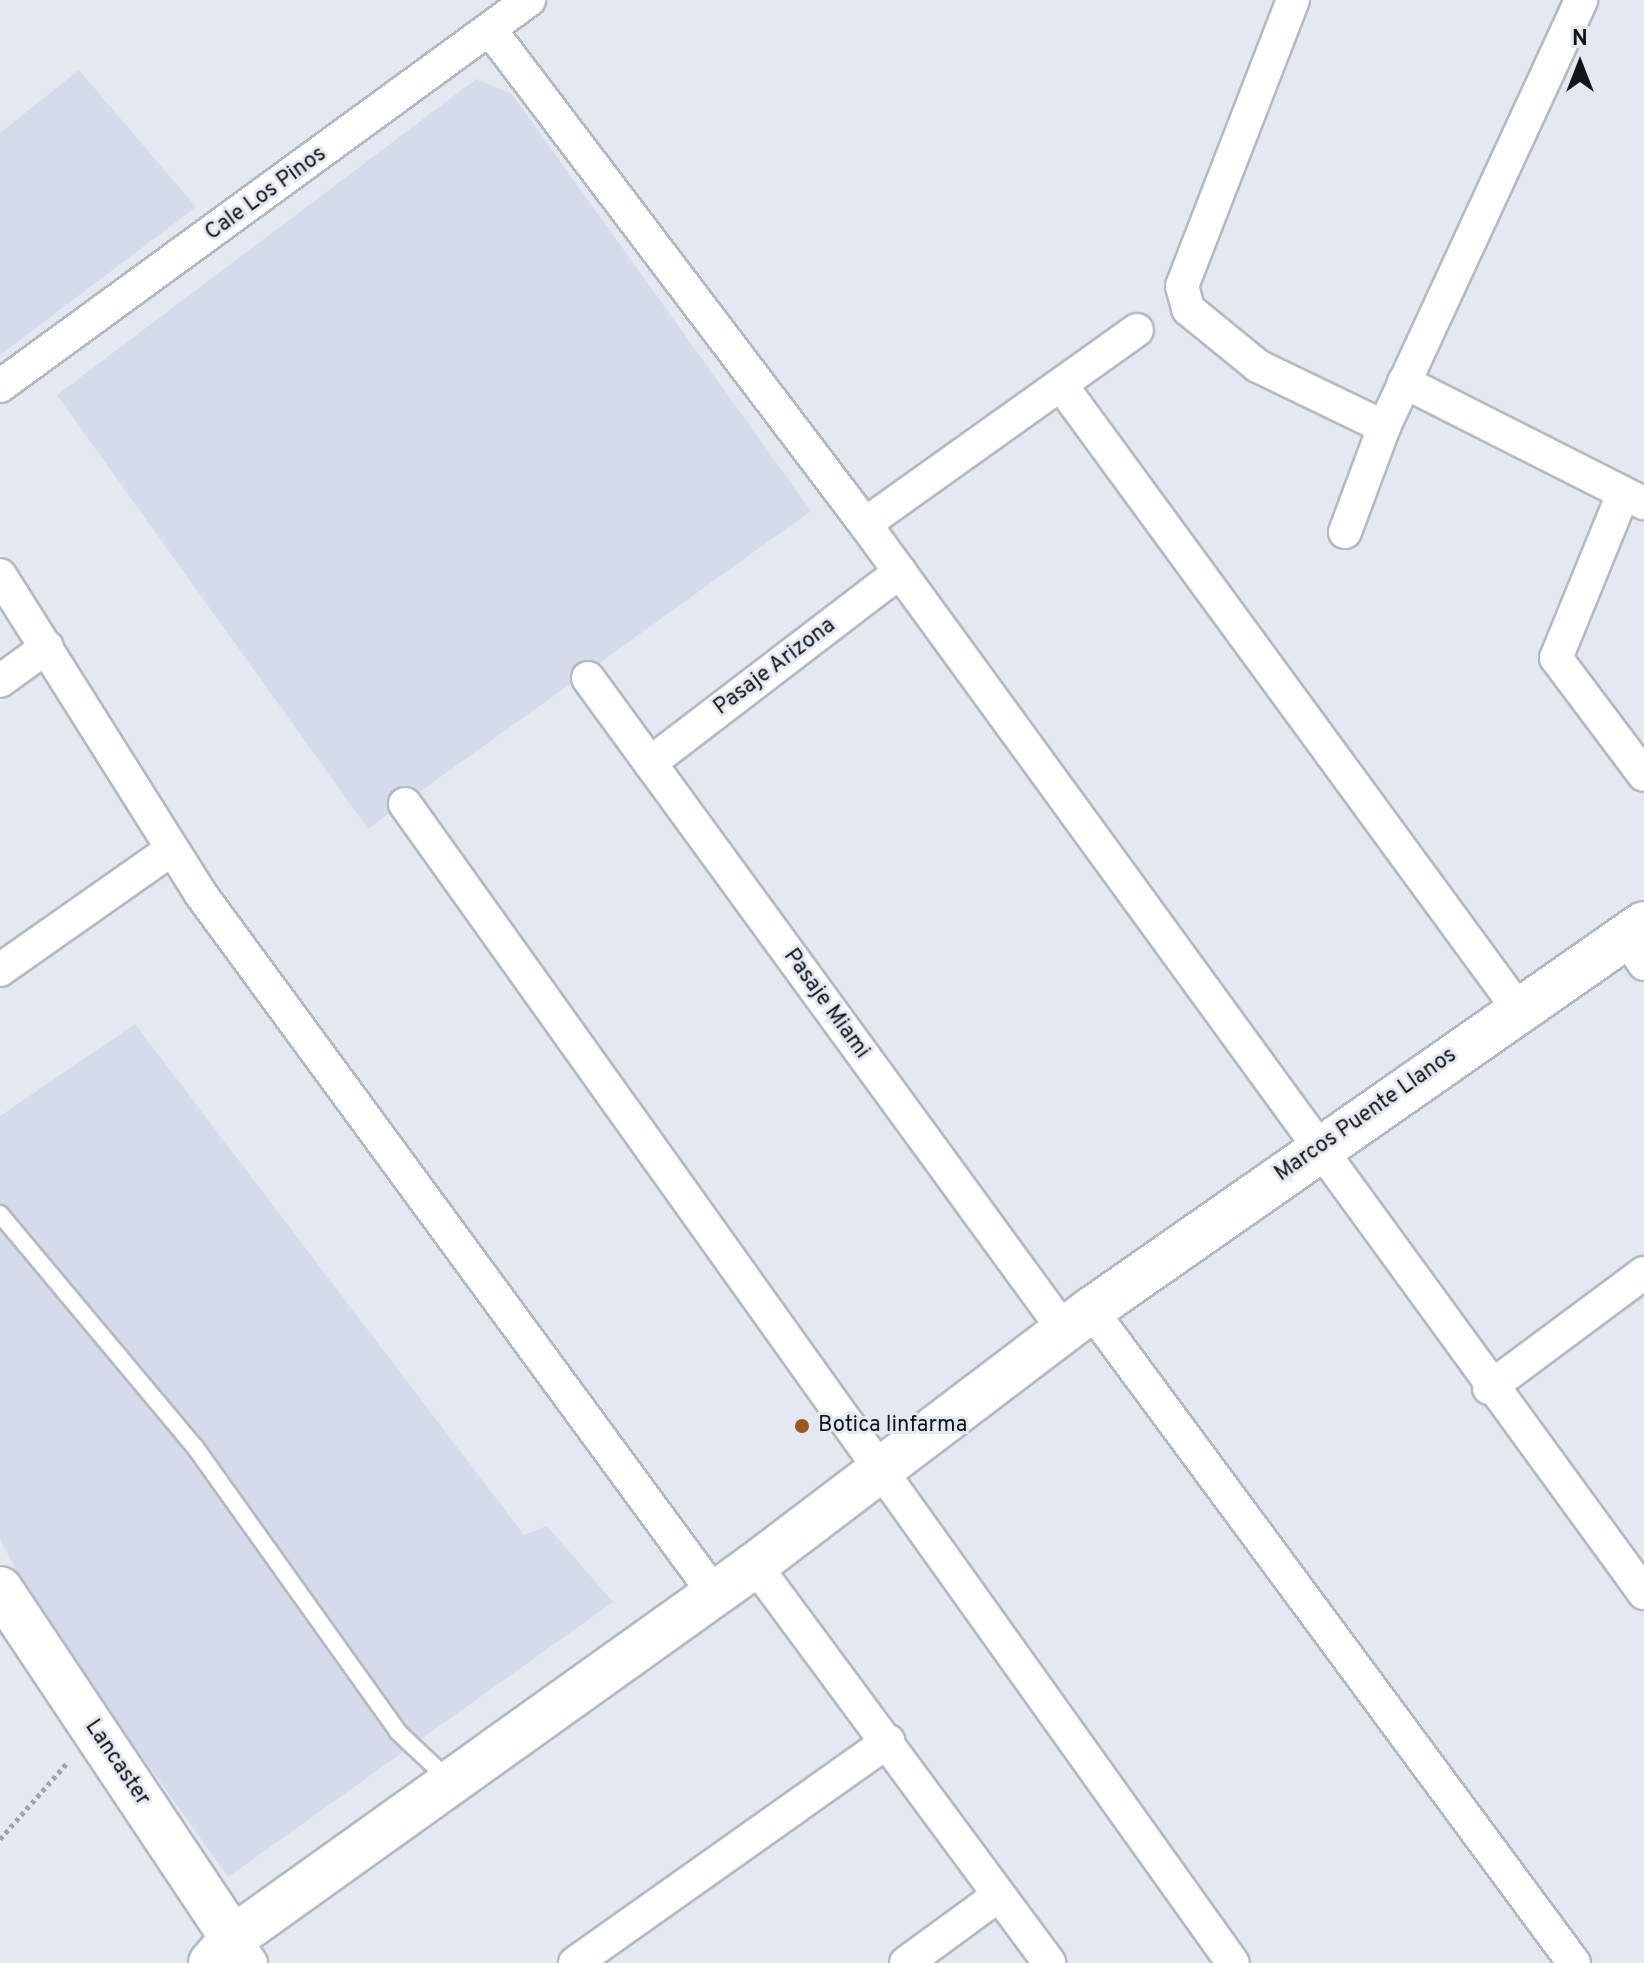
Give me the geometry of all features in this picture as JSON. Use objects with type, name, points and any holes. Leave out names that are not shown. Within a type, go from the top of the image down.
[{"type":"street","name":"Cale Los Pinos","points":[[0,386],[491,31],[529,0]]},
{"type":"street","points":[[1293,0],[1182,286],[1188,309],[1258,366],[1384,427]]},
{"type":"street","points":[[1345,532],[1384,427],[1581,0]]},
{"type":"street","points":[[491,31],[865,524],[1489,1388],[1644,1593]]},
{"type":"street","points":[[865,524],[1064,389],[1137,330]]},
{"type":"street","points":[[1404,382],[1634,499],[1556,658],[1644,775]]},
{"type":"street","points":[[1064,389],[1519,1010]]},
{"type":"street","name":"Pasaje Arizona","points":[[650,763],[900,572]]},
{"type":"street","points":[[0,575],[171,850],[714,1593]]},
{"type":"street","points":[[0,681],[47,647]]},
{"type":"street","name":"Pasaje Miami","points":[[588,678],[650,763],[1574,1963]]},
{"type":"street","points":[[405,804],[875,1471],[1233,1963]]},
{"type":"street","points":[[0,970],[171,850]]},
{"type":"street","name":"Marcos Puente Llanos","points":[[232,1955],[454,1784],[755,1565],[1078,1320],[1317,1148],[1519,1010],[1639,943]]},
{"type":"street","points":[[1489,1388],[1644,1273]]},
{"type":"street","points":[[755,1565],[888,1741],[1049,1963]]},
{"type":"street","name":"Lancaster","points":[[0,1589],[95,1731],[232,1955]]},
{"type":"street","points":[[575,1963],[888,1741]]},
{"type":"street","points":[[906,1963],[999,1895]]},
{"type":"lane","points":[[0,1214],[195,1447],[398,1732],[454,1784]]},
{"type":"path","points":[[0,1839],[95,1731]]},
{"type":"shaded area","points":[[79,70],[196,207],[0,355],[0,133]]},
{"type":"shaded area","points":[[476,79],[512,94],[811,511],[368,829],[57,395]]},
{"type":"shaded area","points":[[135,1024],[524,1535],[547,1526],[613,1602],[228,1877],[36,1608],[0,1539],[0,1116]]},
{"type":"place","name":"Botica linfarma","points":[[802,1426]]}]
